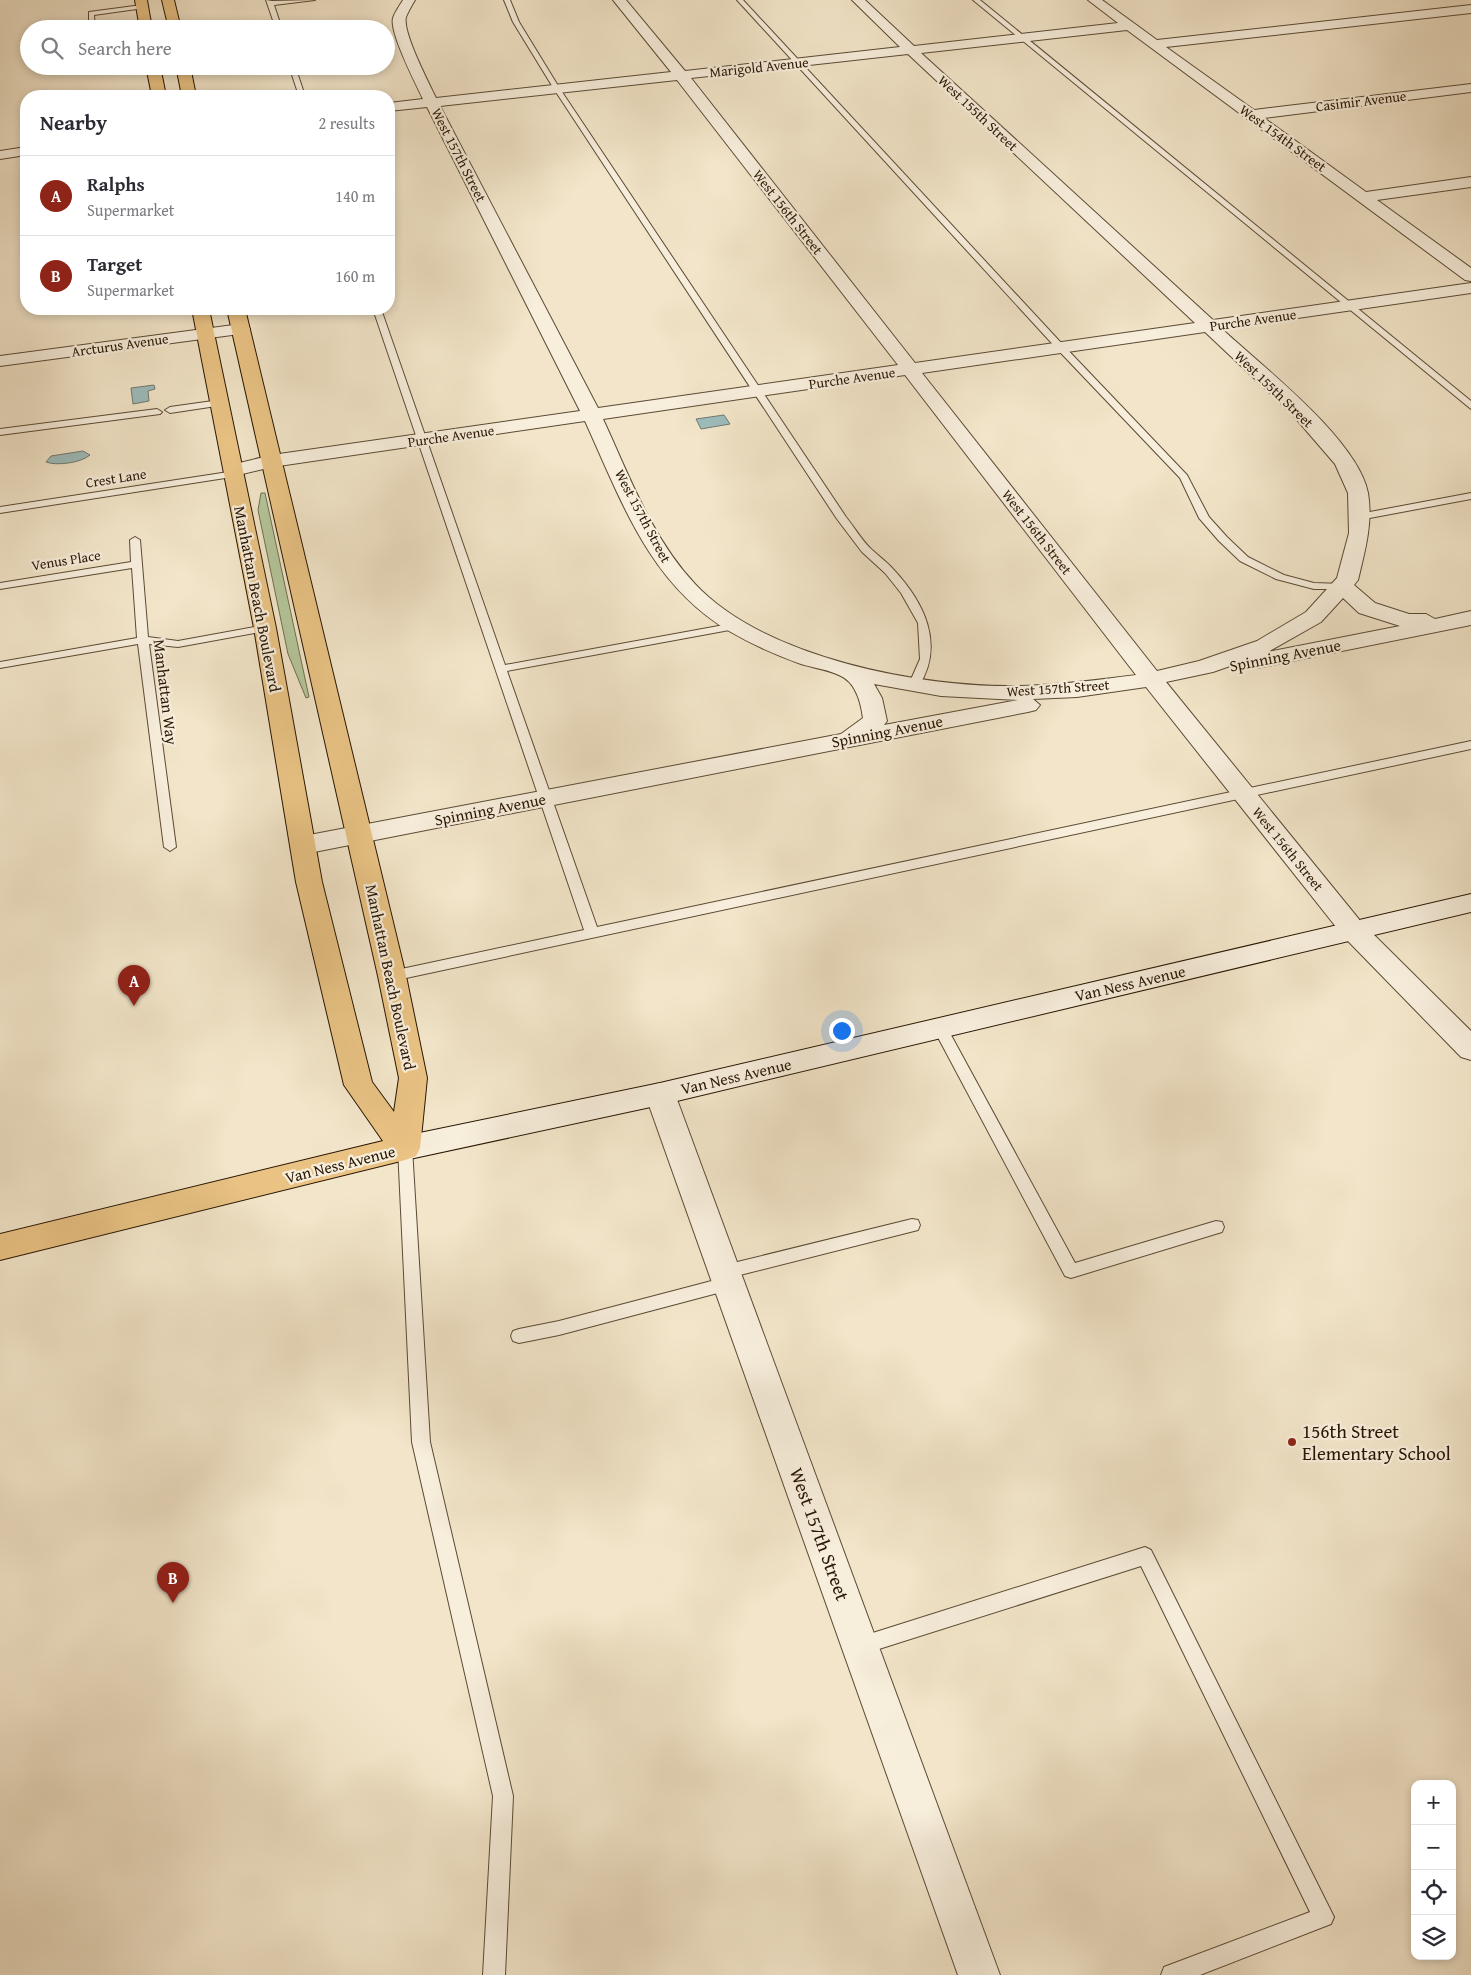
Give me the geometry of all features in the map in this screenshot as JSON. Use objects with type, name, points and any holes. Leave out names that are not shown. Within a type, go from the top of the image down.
[{"type":"main road","points":[[168,0],[172,20]]},
{"type":"main road","points":[[142,4],[145,20]]},
{"type":"main road","points":[[155,75],[158,90]]},
{"type":"main road","points":[[185,75],[189,90]]},
{"type":"main road","name":"Manhattan Beach Boulevard","points":[[201,315],[264,628],[304,845],[309,882],[358,1085],[405,1148]]},
{"type":"main road","name":"Manhattan Beach Boulevard","points":[[238,315],[392,976],[413,1078],[405,1148]]},
{"type":"main road","name":"Van Ness Avenue","points":[[0,1247],[405,1148]]},
{"type":"street","name":"West 157th Street","points":[[409,0],[399,19],[400,28],[432,102],[592,415],[634,506],[661,554],[681,582],[706,605],[736,626],[775,645],[848,670],[915,684],[974,692],[1036,693],[1153,681]]},
{"type":"street","name":"West 156th Street","points":[[619,0],[681,75],[1153,681],[1353,930],[1471,1049]]},
{"type":"street","name":"West 155th Street","points":[[858,0],[1316,428],[1339,456],[1355,481],[1359,499],[1359,544],[1355,567],[1328,607],[1303,626],[1258,650],[1153,681]]},
{"type":"street","name":"West 154th Street","points":[[1094,0],[1471,276]]},
{"type":"street","points":[[1154,44],[1471,8]]},
{"type":"street","name":"Marigold Avenue","points":[[395,106],[1130,26]]},
{"type":"street","name":"Casimir Avenue","points":[[1251,115],[1471,88]]},
{"type":"street","points":[[0,155],[20,152]]},
{"type":"street","points":[[1363,197],[1471,182]]},
{"type":"street","name":"Purche Avenue","points":[[234,472],[272,461],[1471,288]]},
{"type":"street","name":"Arcturus Avenue","points":[[0,361],[241,329]]},
{"type":"street","points":[[1343,587],[1367,608],[1407,621],[1462,620]]},
{"type":"street","name":"Spinning Avenue","points":[[304,845],[1462,620]]},
{"type":"street","points":[[848,670],[865,687],[873,699],[875,721],[849,739]]},
{"type":"street","name":"Van Ness Avenue","points":[[405,1148],[660,1094],[1471,903]]},
{"type":"street","name":"West 157th Street","points":[[660,1094],[979,1975]]},
{"type":"lane","points":[[276,20],[269,2],[312,0]]},
{"type":"lane","points":[[506,0],[516,22],[557,89],[842,519],[866,550],[889,571],[906,592],[923,624],[926,659],[915,684]]},
{"type":"lane","points":[[740,0],[1061,348],[1184,477],[1204,518],[1244,559],[1280,577],[1314,586],[1343,587]]},
{"type":"lane","points":[[976,0],[1471,406]]},
{"type":"lane","points":[[91,20],[91,13],[142,4]]},
{"type":"lane","points":[[295,75],[300,90]]},
{"type":"lane","points":[[379,315],[424,440],[500,669],[592,933]]},
{"type":"lane","points":[[170,410],[220,403]]},
{"type":"lane","points":[[0,432],[157,412]]},
{"type":"lane","name":"Crest Lane","points":[[0,510],[234,472]]},
{"type":"lane","points":[[1359,517],[1471,496]]},
{"type":"lane","name":"Manhattan Way","points":[[134,540],[143,640],[170,847]]},
{"type":"lane","name":"Venus Place","points":[[0,586],[137,564]]},
{"type":"lane","points":[[500,669],[736,626]]},
{"type":"lane","points":[[0,666],[143,640],[178,644],[264,628]]},
{"type":"lane","points":[[392,976],[1243,792],[1471,745]]},
{"type":"lane","points":[[940,1028],[1071,1271],[1216,1227]]},
{"type":"lane","points":[[405,1148],[421,1442],[503,1796],[494,1975]]},
{"type":"lane","points":[[519,1336],[559,1328],[912,1225]]},
{"type":"lane","points":[[860,1646],[1145,1556],[1324,1917],[1172,1975]]},
{"type":"green space","points":[[261,493],[265,493],[309,697],[306,698],[288,654],[258,510]]},
{"type":"water","points":[[154,385],[155,389],[148,391],[149,401],[133,404],[131,388]]},
{"type":"water","points":[[724,415],[730,424],[701,429],[696,419]]},
{"type":"water","points":[[83,451],[90,455],[81,460],[68,463],[56,464],[46,462],[51,456]]},
{"type":"place","name":"Ralphs","points":[[134,1006]]},
{"type":"place","name":"156th Street Elementary School","points":[[1292,1442]]},
{"type":"place","name":"Target","points":[[173,1603]]}]
